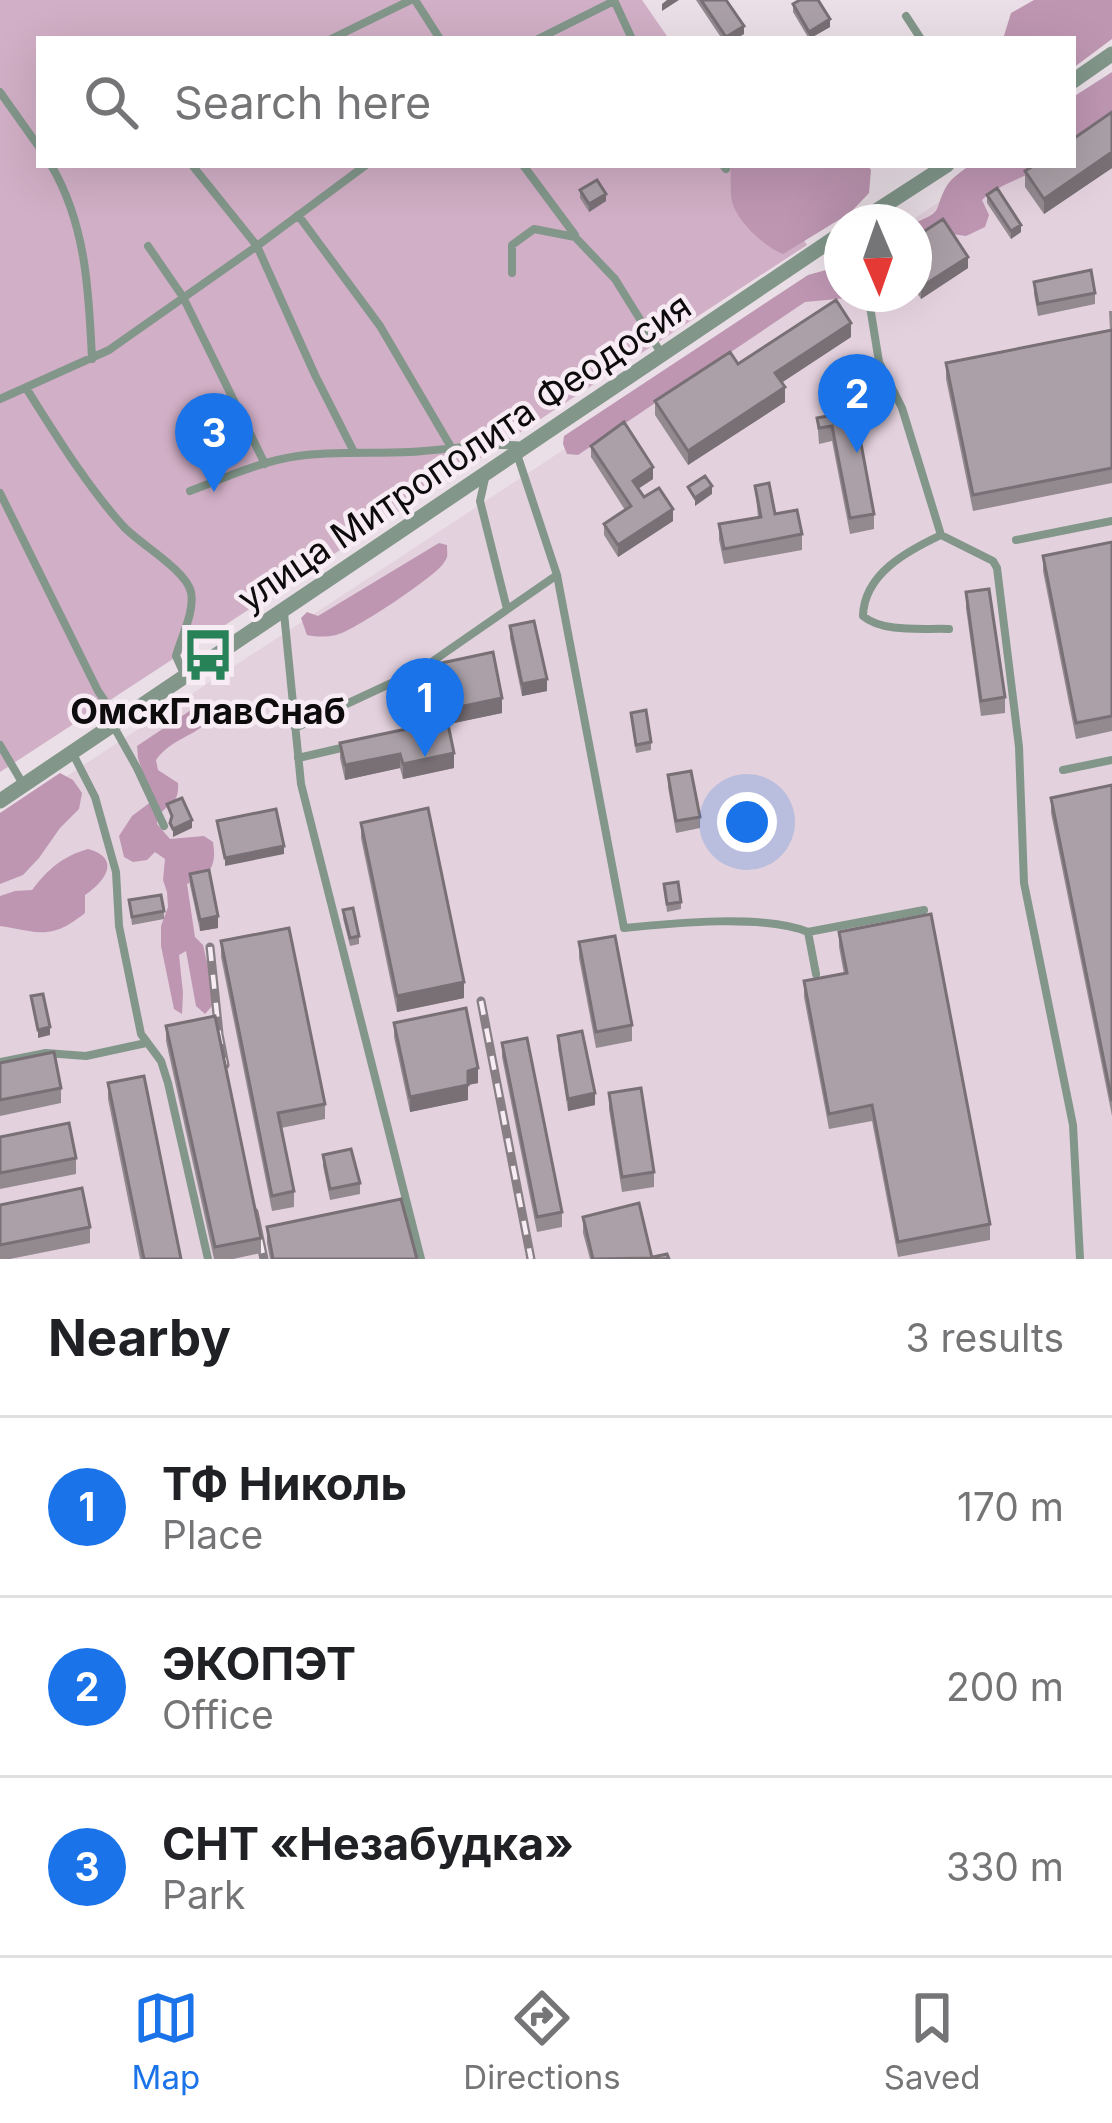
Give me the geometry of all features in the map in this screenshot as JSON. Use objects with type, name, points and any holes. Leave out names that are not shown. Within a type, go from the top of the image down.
[{"type":"street","points":[[1076,79],[1112,54]]},
{"type":"street","points":[[886,204],[941,168]]},
{"type":"street","name":"улица Митрополита Феодосия","points":[[0,801],[824,249]]},
{"type":"lane","points":[[337,36],[413,0],[438,36]]},
{"type":"lane","points":[[544,36],[614,0],[631,36]]},
{"type":"lane","points":[[906,16],[919,36]]},
{"type":"lane","points":[[0,92],[36,143]]},
{"type":"lane","points":[[53,168],[78,230],[92,359]]},
{"type":"lane","points":[[194,168],[257,246],[354,452]]},
{"type":"lane","points":[[0,399],[92,359],[362,168]]},
{"type":"lane","points":[[525,168],[575,236],[615,279],[662,354]]},
{"type":"lane","points":[[298,215],[380,326],[452,447]]},
{"type":"lane","points":[[512,273],[512,244],[534,229],[575,236]]},
{"type":"lane","points":[[148,246],[183,297],[265,464]]},
{"type":"lane","points":[[871,312],[879,362],[902,408],[941,535],[998,568],[1019,746],[1024,884],[1073,1125],[1080,1259]]},
{"type":"lane","points":[[26,388],[75,465],[125,528],[187,582],[190,610],[176,656],[186,677]]},
{"type":"lane","points":[[190,490],[295,456],[417,452],[490,443],[520,450],[557,575],[624,928],[785,922],[808,932],[924,910]]},
{"type":"lane","points":[[486,473],[480,501],[507,609]]},
{"type":"lane","points":[[0,493],[164,826]]},
{"type":"lane","points":[[1016,540],[1112,520]]},
{"type":"lane","points":[[941,535],[912,548],[872,584],[863,616],[870,623],[888,626],[949,629]]},
{"type":"lane","points":[[433,661],[557,575]]},
{"type":"lane","points":[[284,611],[301,784],[421,1259]]},
{"type":"lane","points":[[296,728],[413,673],[424,728],[404,733]]},
{"type":"lane","points":[[298,758],[362,743]]},
{"type":"lane","points":[[0,745],[24,785]]},
{"type":"lane","points":[[72,753],[95,797],[116,872],[122,942],[141,1034],[161,1061],[168,1083],[208,1259]]},
{"type":"lane","points":[[1063,770],[1112,760]]},
{"type":"lane","points":[[808,932],[815,974]]},
{"type":"lane","points":[[0,1061],[46,1053],[86,1056],[146,1043]]},
{"type":"shaded area","points":[[0,0],[642,0],[667,36],[36,36],[36,168],[755,168],[807,245],[0,772]]},
{"type":"shaded area","points":[[1034,0],[1112,0],[1112,39],[1076,66],[1076,36],[1004,36],[1011,13]]},
{"type":"shaded area","points":[[1112,72],[1112,121],[1076,145],[1076,95]]},
{"type":"shaded area","points":[[1112,85],[1112,1259],[0,1259],[0,820],[824,279],[824,312],[932,312],[932,207],[990,168],[1076,168],[1076,159]]},
{"type":"shaded area","points":[[730,168],[871,170],[869,193],[859,204],[824,204],[824,229],[783,254],[754,234],[733,205]]},
{"type":"shaded area","points":[[966,168],[1039,168],[982,200],[989,215],[985,227],[966,236],[932,231],[932,214],[948,183]]},
{"type":"shaded area","points":[[824,271],[824,300],[805,302],[578,455],[567,454],[564,436],[808,275]]},
{"type":"shaded area","points":[[439,543],[447,545],[445,561],[409,592],[345,632],[307,635],[301,618],[307,612],[318,616]]},
{"type":"shaded area","points":[[200,704],[208,709],[208,721],[156,760],[158,770],[178,783],[176,798],[157,824],[170,839],[204,836],[213,842],[214,851],[210,869],[187,884],[195,937],[203,945],[211,980],[212,1006],[205,1014],[196,1006],[186,951],[179,955],[182,1014],[174,1009],[161,946],[168,907],[165,859],[155,852],[147,860],[133,862],[124,857],[119,836],[132,816],[152,801],[137,746]]},
{"type":"shaded area","points":[[60,773],[82,793],[79,809],[23,875],[0,884],[0,813]]},
{"type":"shaded area","points":[[88,849],[105,858],[107,870],[85,895],[85,913],[53,931],[0,926],[0,896],[32,890],[57,864]]},
{"type":"building","points":[[701,0],[726,0],[744,26],[725,36]]},
{"type":"building","points":[[818,0],[830,19],[809,32],[793,4]]},
{"type":"building","points":[[1112,112],[1112,152],[1044,199],[1025,171],[1076,168],[1076,137]]},
{"type":"building","points":[[597,180],[606,194],[589,204],[580,190]]},
{"type":"building","points":[[997,188],[1021,225],[1011,231],[987,195]]},
{"type":"building","points":[[943,219],[968,257],[932,280],[932,226]]},
{"type":"building","points":[[1091,270],[1095,293],[1038,304],[1034,282]]},
{"type":"building","points":[[824,308],[824,312],[844,312],[851,323],[775,373],[785,387],[688,451],[655,401],[730,352],[738,364]]},
{"type":"building","points":[[1112,330],[1112,468],[973,495],[946,363]]},
{"type":"building","points":[[855,411],[874,514],[850,518],[832,426],[819,428],[817,418]]},
{"type":"building","points":[[624,422],[653,467],[633,481],[644,497],[659,488],[673,509],[618,545],[604,524],[631,506],[591,446]]},
{"type":"building","points":[[705,476],[712,486],[695,498],[688,487]]},
{"type":"building","points":[[769,483],[775,514],[797,510],[802,534],[724,549],[719,524],[761,517],[755,486]]},
{"type":"building","points":[[1112,542],[1112,716],[1076,723],[1043,556]]},
{"type":"building","points":[[989,589],[1005,697],[981,701],[966,592]]},
{"type":"building","points":[[534,621],[547,679],[522,684],[510,626]]},
{"type":"building","points":[[493,652],[502,698],[445,710],[454,753],[403,764],[400,754],[345,765],[340,743],[435,723],[423,667]]},
{"type":"building","points":[[646,710],[651,742],[636,745],[631,713]]},
{"type":"building","points":[[691,771],[700,817],[676,821],[668,775]]},
{"type":"building","points":[[1112,785],[1112,1101],[1051,798]]},
{"type":"building","points":[[182,798],[192,820],[173,829],[167,804]]},
{"type":"building","points":[[428,808],[464,982],[397,996],[361,823]]},
{"type":"building","points":[[276,809],[284,846],[225,858],[217,821]]},
{"type":"building","points":[[209,870],[218,916],[200,920],[190,874]]},
{"type":"building","points":[[678,882],[681,902],[667,904],[664,884]]},
{"type":"building","points":[[161,895],[164,911],[132,917],[129,900]]},
{"type":"building","points":[[353,908],[359,936],[350,938],[343,910]]},
{"type":"building","points":[[931,914],[990,1224],[898,1242],[872,1105],[829,1114],[804,981],[847,973],[839,932]]},
{"type":"building","points":[[289,928],[325,1104],[278,1113],[294,1191],[272,1196],[221,941]]},
{"type":"building","points":[[615,936],[632,1025],[596,1032],[579,942]]},
{"type":"building","points":[[43,994],[50,1027],[38,1030],[31,996]]},
{"type":"building","points":[[466,1008],[478,1068],[468,1071],[468,1085],[410,1097],[394,1023]]},
{"type":"building","points":[[215,1016],[261,1238],[215,1247],[166,1026]]},
{"type":"building","points":[[582,1031],[595,1093],[568,1099],[558,1036]]},
{"type":"building","points":[[527,1038],[562,1212],[537,1217],[502,1043]]},
{"type":"building","points":[[54,1052],[61,1088],[0,1100],[0,1063]]},
{"type":"building","points":[[144,1076],[181,1259],[144,1259],[108,1083]]},
{"type":"building","points":[[641,1088],[654,1172],[622,1177],[609,1093]]},
{"type":"building","points":[[69,1123],[76,1158],[0,1173],[0,1137]]},
{"type":"building","points":[[351,1149],[360,1183],[330,1189],[323,1155]]},
{"type":"building","points":[[82,1188],[90,1227],[0,1245],[0,1205]]},
{"type":"building","points":[[401,1199],[417,1259],[273,1259],[267,1227]]},
{"type":"building","points":[[639,1203],[652,1258],[593,1259],[583,1217]]},
{"type":"railway","points":[[210,947],[225,1065]]},
{"type":"railway","points":[[481,1001],[531,1259]]},
{"type":"railway","points":[[254,1212],[264,1259]]},
{"type":"place","name":"ЭКОПЭТ","points":[[857,453]]},
{"type":"place","name":"СНТ «Незабудка»","points":[[214,492]]},
{"type":"place","name":"ОмскГлавСнаб","points":[[208,655]]},
{"type":"place","name":"ТФ Николь","points":[[425,757]]}]
